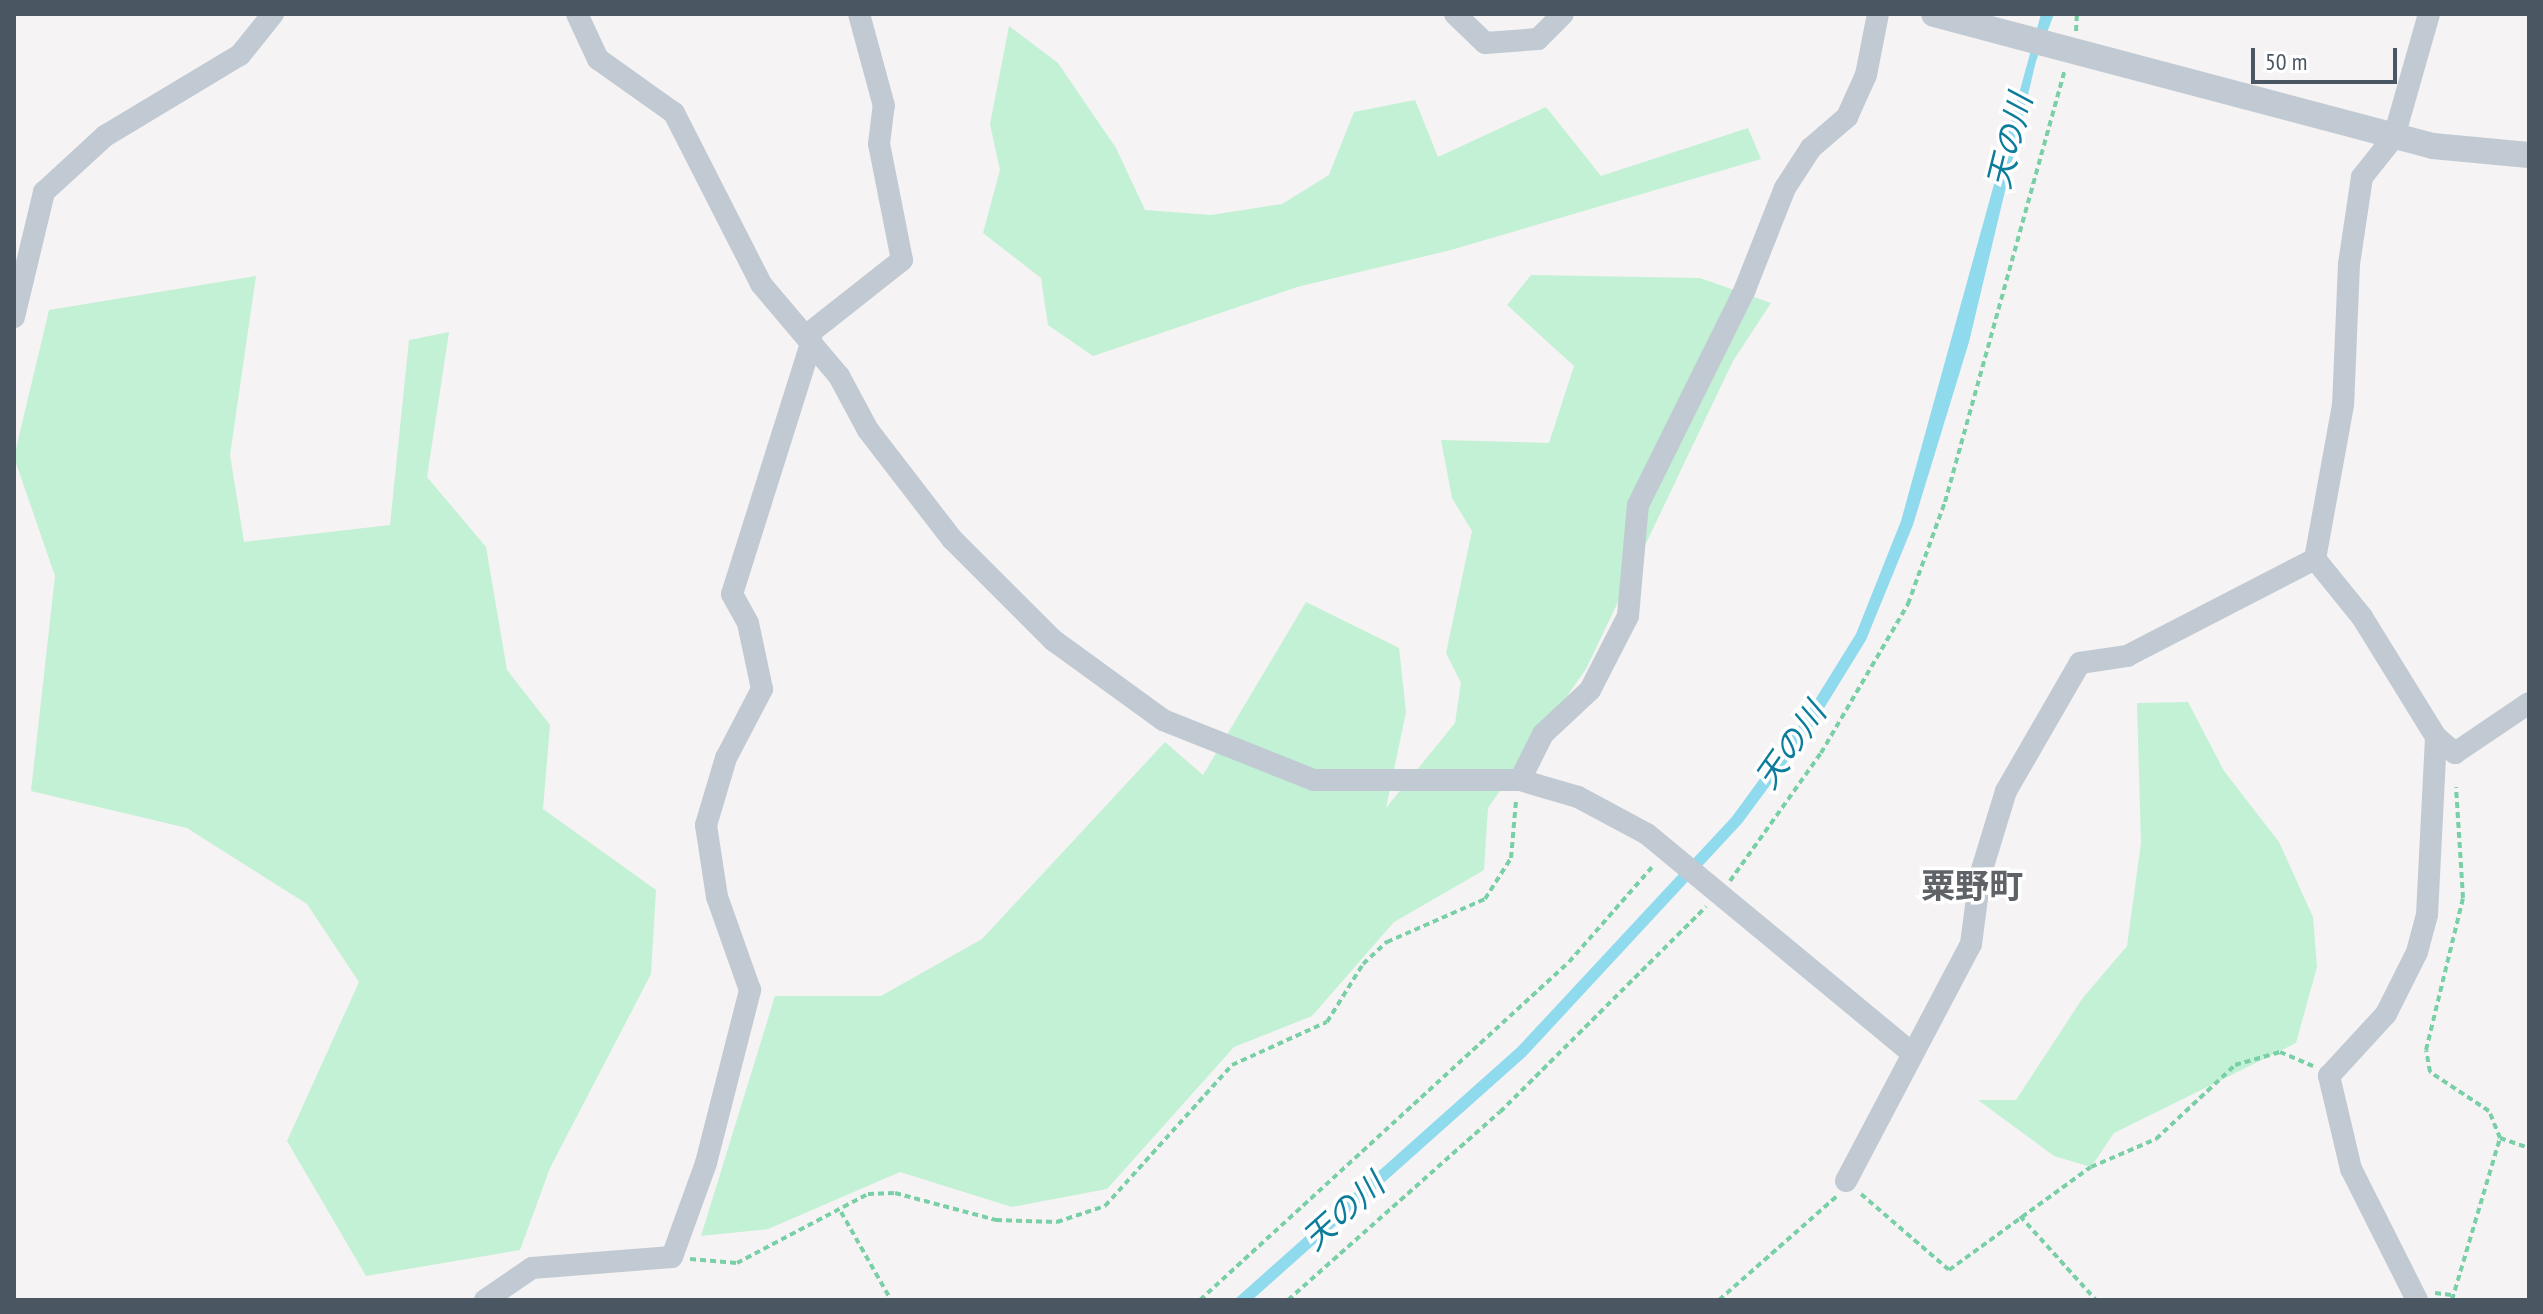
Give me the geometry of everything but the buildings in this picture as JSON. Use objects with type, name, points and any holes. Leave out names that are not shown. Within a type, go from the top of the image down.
[{"type":"street","points":[[14,317],[44,192],[105,136],[240,55],[273,14]]},
{"type":"street","points":[[577,14],[598,59],[674,113],[761,284],[810,338],[952,539],[1053,640],[1163,720],[1314,780],[1520,780],[1578,797],[1668,852],[1712,892],[1912,1053]]},
{"type":"street","points":[[485,1300],[532,1268],[672,1257],[706,1163],[750,990],[717,897],[706,825],[726,758],[762,689],[748,623],[732,594],[810,338],[902,260],[879,144],[884,106],[859,14]]},
{"type":"street","points":[[1455,14],[1485,43],[1538,39],[1563,14]]},
{"type":"street","points":[[1520,780],[1543,734],[1590,690],[1628,616],[1638,505],[1745,289],[1785,188],[1811,148],[1847,117],[1866,75],[1878,14]]},
{"type":"street","points":[[1934,14],[2394,137],[2529,155]]},
{"type":"street","points":[[2429,14],[2394,137],[2362,177],[2349,264],[2343,405],[2315,559],[2362,617],[2436,737],[2455,753],[2529,703]]},
{"type":"street","points":[[1846,1181],[1971,944],[1980,876],[2006,791],[2080,663],[2127,656],[2315,559]]},
{"type":"street","points":[[2417,1300],[2351,1169],[2329,1076],[2386,1014],[2417,952],[2428,902],[2436,737]]},
{"type":"path","points":[[1288,1300],[1500,1112],[1712,892],[1821,753],[1908,604],[1986,362],[2058,83],[2071,49],[2077,14]]},
{"type":"path","points":[[2452,1300],[2500,1138],[2489,1111],[2430,1072],[2426,1050],[2463,898],[2455,753]]},
{"type":"path","points":[[672,1257],[737,1263],[841,1211],[868,1194],[895,1193],[996,1220],[1057,1222],[1105,1206],[1232,1065],[1327,1022],[1363,964],[1387,942],[1485,899],[1511,858],[1520,780]]},
{"type":"path","points":[[1200,1300],[1569,962],[1668,852]]},
{"type":"path","points":[[1719,1300],[1834,1201],[1846,1181],[1949,1270],[2020,1216],[2104,1159],[2156,1139],[2235,1065],[2280,1052],[2329,1076]]},
{"type":"path","points":[[2500,1138],[2529,1148]]},
{"type":"path","points":[[841,1211],[891,1300]]},
{"type":"path","points":[[2020,1216],[2096,1300]]},
{"type":"green space","points":[[1009,26],[1058,63],[1116,148],[1145,210],[1211,215],[1282,204],[1329,175],[1354,112],[1415,100],[1438,157],[1546,107],[1601,176],[1748,128],[1761,159],[1451,250],[1297,287],[1093,356],[1048,325],[1041,278],[983,233],[1000,170],[990,124]]},
{"type":"green space","points":[[1531,275],[1700,278],[1771,303],[1733,361],[1586,669],[1488,808],[1484,870],[1394,922],[1312,1016],[1234,1047],[1107,1189],[1012,1207],[900,1172],[768,1229],[701,1236],[775,996],[881,996],[982,939],[1165,742],[1203,775],[1306,602],[1399,648],[1406,712],[1386,808],[1455,723],[1461,683],[1446,653],[1472,531],[1452,498],[1441,440],[1549,443],[1574,366],[1507,305]]},
{"type":"green space","points":[[256,276],[230,455],[244,542],[390,525],[409,340],[449,332],[427,477],[486,547],[507,670],[550,725],[543,809],[656,890],[651,974],[550,1168],[520,1250],[366,1276],[287,1141],[359,982],[307,904],[187,828],[31,791],[55,576],[14,457],[49,310]]},
{"type":"green space","points":[[2188,702],[2224,771],[2279,842],[2313,917],[2317,967],[2296,1043],[2114,1133],[2091,1167],[2054,1156],[1978,1100],[2016,1100],[2082,999],[2127,946],[2141,843],[2137,703]]},
{"type":"water","name":"天の川","points":[[2041,14],[2054,14],[2036,61],[1969,342],[1913,525],[1866,640],[1810,731],[1742,823],[1526,1056],[1252,1300],[1234,1300],[1518,1047],[1732,817],[1800,724],[1856,634],[1901,521]]},
{"type":"district","name":"粟野町","points":[[1972,886]]}]
